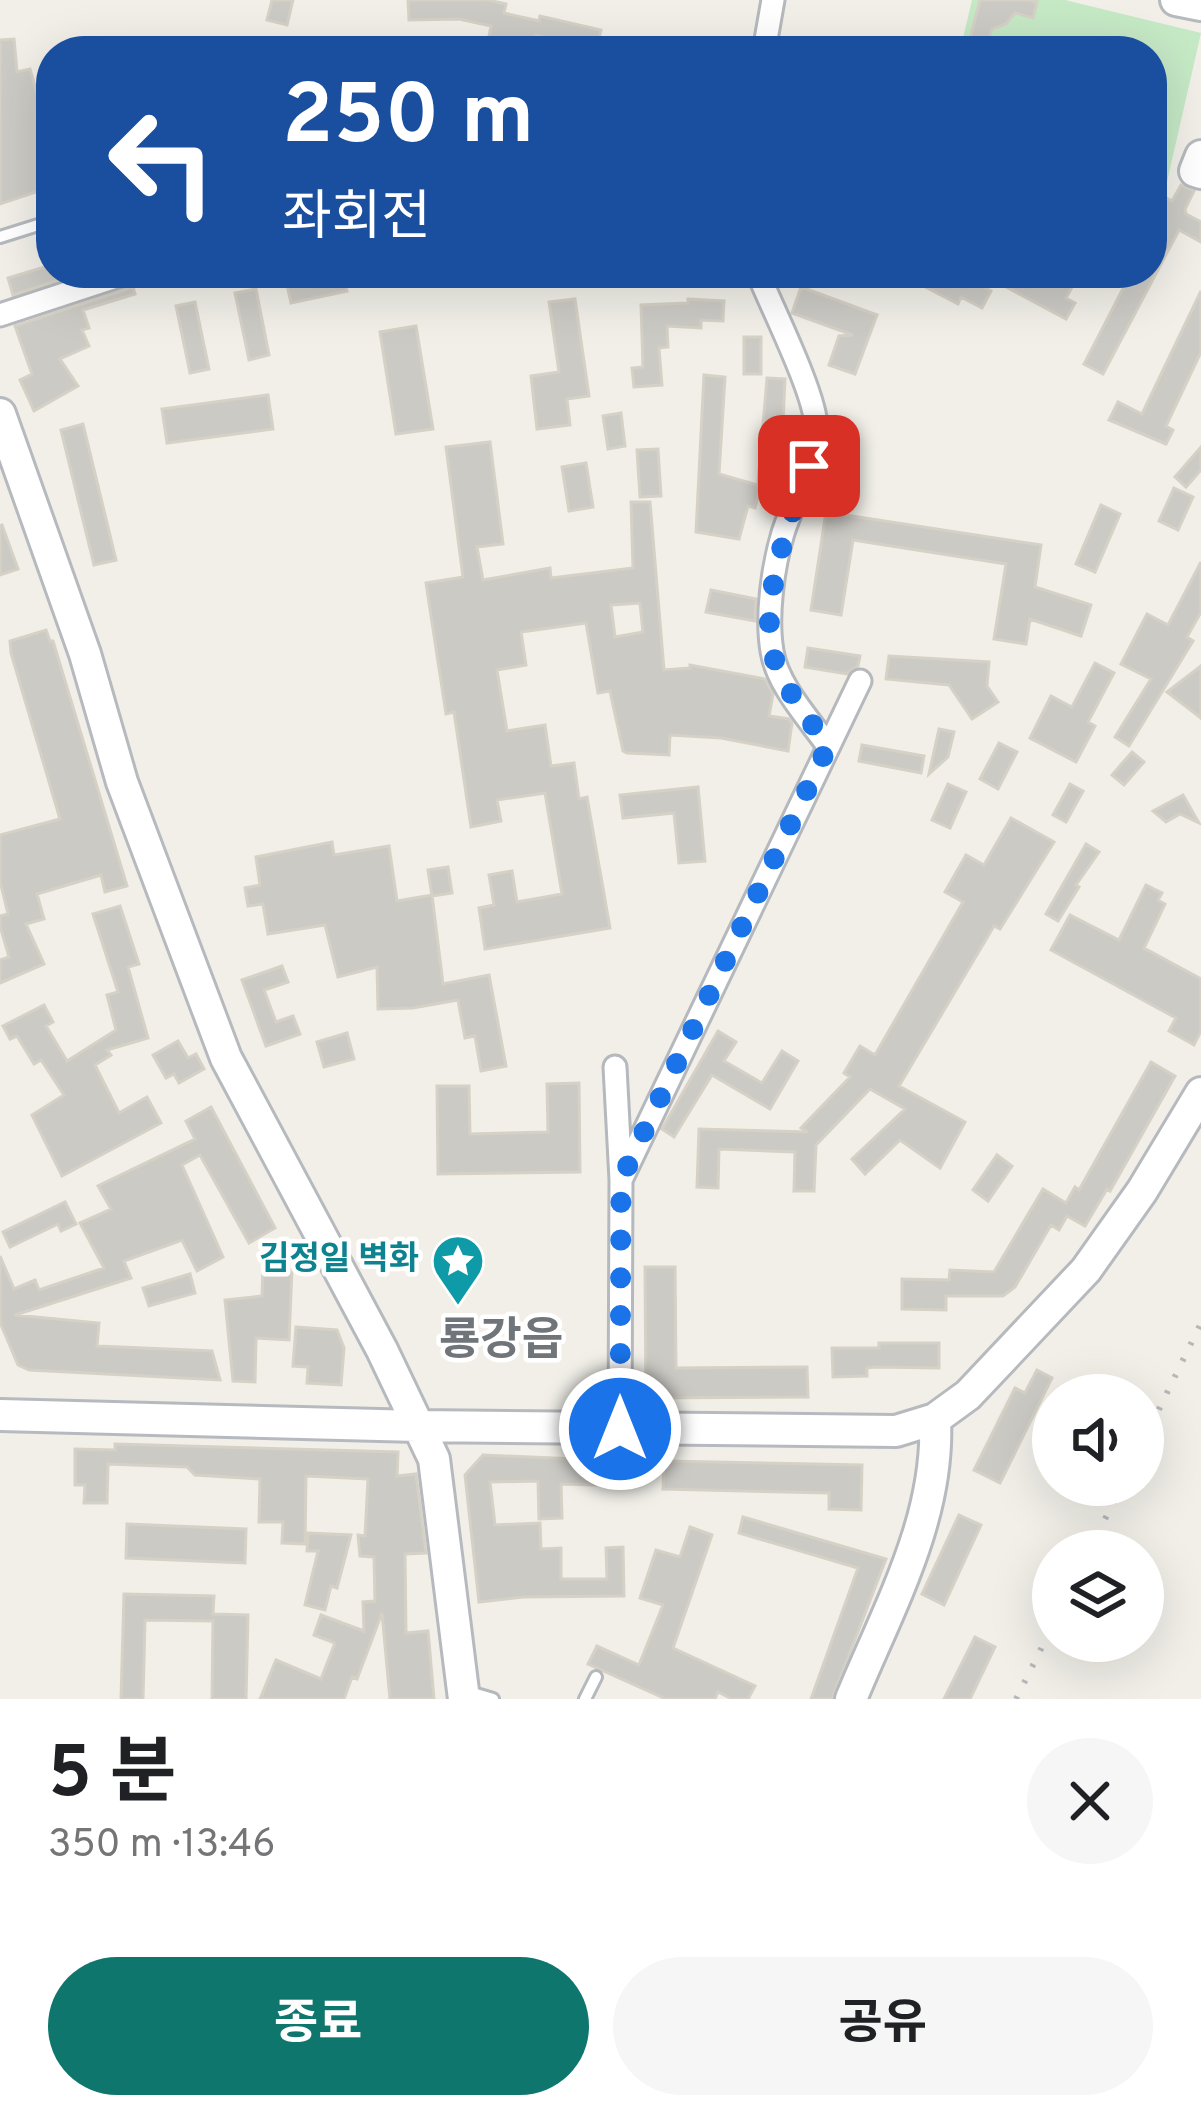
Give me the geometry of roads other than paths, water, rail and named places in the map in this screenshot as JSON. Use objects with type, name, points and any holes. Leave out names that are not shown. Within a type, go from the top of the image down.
[{"type":"main road","points":[[1176,0],[1201,5]]},
{"type":"main road","points":[[1201,157],[1195,171],[1201,173]]},
{"type":"main road","points":[[0,413],[85,654],[122,782],[226,1058],[317,1225],[434,1459],[473,1696]]},
{"type":"main road","points":[[0,1415],[896,1431],[935,1419],[968,1395],[1086,1270],[1142,1191],[1201,1093]]},
{"type":"main road","points":[[850,1699],[922,1527],[937,1462],[935,1419]]},
{"type":"street","points":[[767,36],[773,0]]},
{"type":"street","points":[[0,315],[82,288]]},
{"type":"street","points":[[764,288],[812,402],[817,428],[809,466],[783,534],[773,599],[772,652],[782,676],[828,746]]},
{"type":"street","points":[[621,1180],[860,680]]},
{"type":"street","points":[[615,1067],[621,1180],[620,1429]]},
{"type":"lane","points":[[0,237],[36,225]]},
{"type":"lane","points":[[585,1699],[596,1676]]},
{"type":"railway","points":[[1164,1399],[1201,1323]]},
{"type":"railway","points":[[1100,1530],[1112,1506]]},
{"type":"railway","points":[[1016,1699],[1034,1662]]},
{"type":"place","name":"김정일 벽화","points":[[458,1307]]},
{"type":"district","name":"룡강읍","points":[[501,1342]]}]
